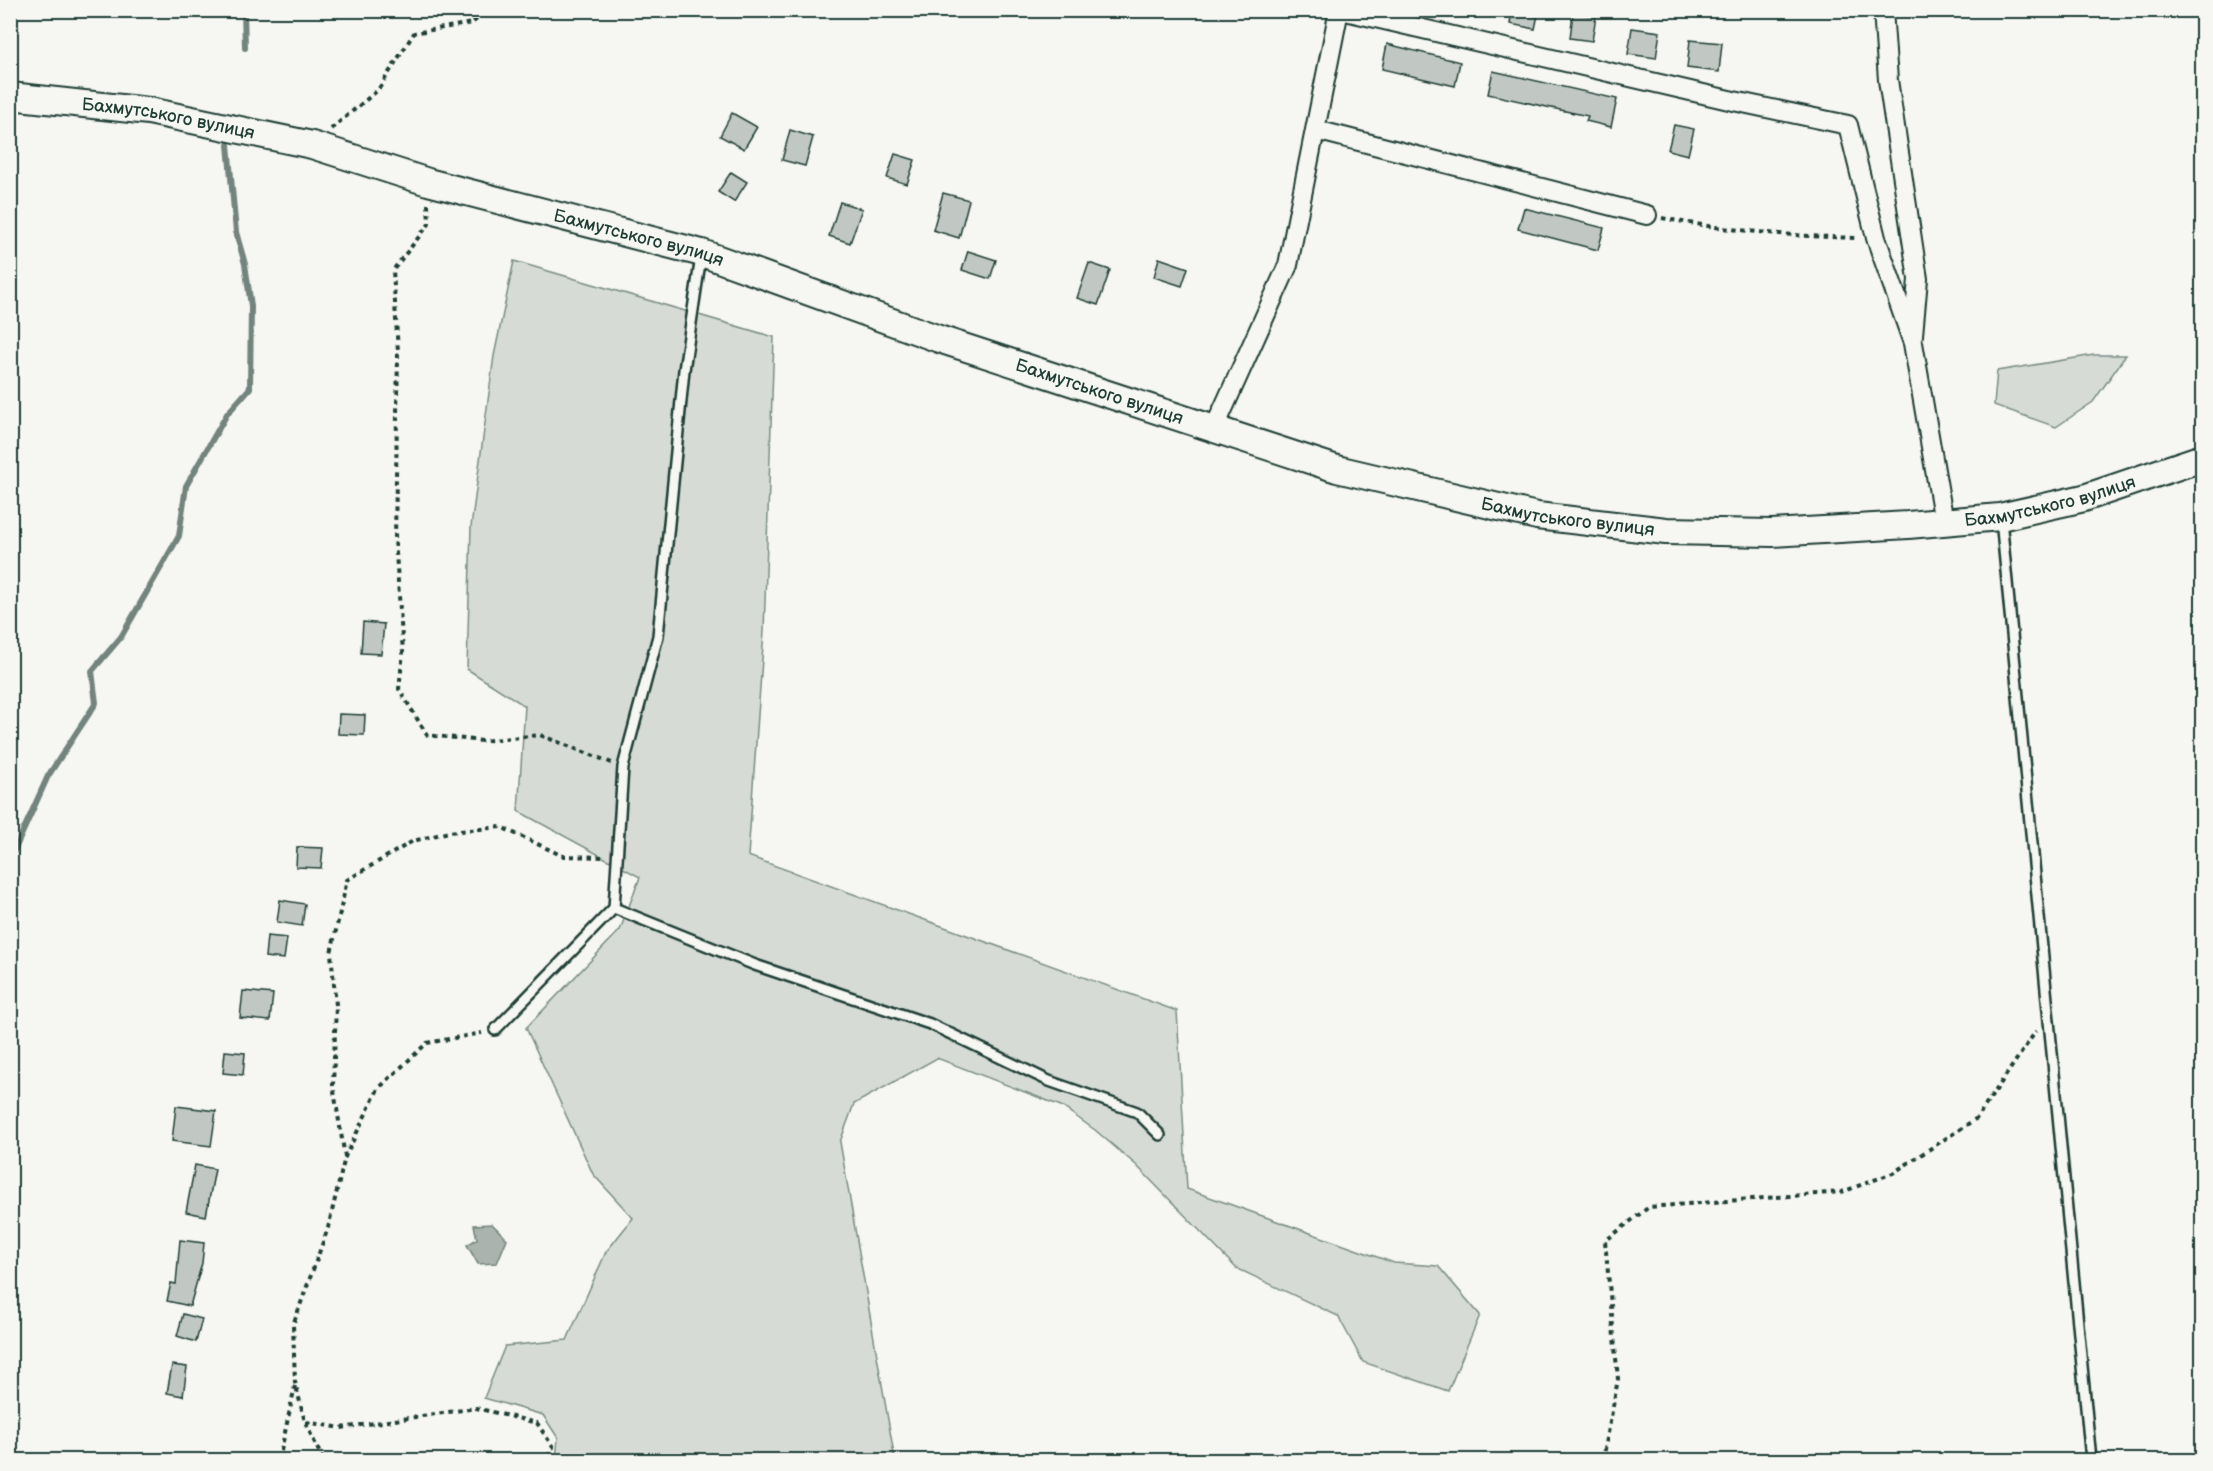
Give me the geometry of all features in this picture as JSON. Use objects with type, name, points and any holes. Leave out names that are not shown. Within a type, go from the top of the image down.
[{"type":"main road","name":"Бахмутського вулиця","points":[[10,96],[150,111],[312,145],[428,182],[702,254],[939,339],[1337,469],[1537,516],[1666,531],[1772,533],[1944,522],[2000,517],[2084,498],[2202,458]]},
{"type":"street","points":[[1214,429],[1288,265],[1340,10],[1729,100],[1848,125],[1876,238],[1912,343],[1944,522]]},
{"type":"street","points":[[1883,10],[1888,80],[1918,279],[1912,343]]},
{"type":"street","points":[[1316,130],[1647,215]]},
{"type":"lane","points":[[495,1030],[614,908],[624,767],[658,636],[684,370],[702,254]]},
{"type":"lane","points":[[2000,517],[2091,1461]]},
{"type":"lane","points":[[614,908],[755,965],[930,1024],[1048,1081],[1137,1112],[1160,1135]]},
{"type":"path","points":[[312,145],[378,90],[414,33],[472,23],[488,10]]},
{"type":"path","points":[[428,182],[429,224],[393,270],[398,352],[395,539],[403,652],[399,689],[427,735],[482,741],[540,735],[624,767]]},
{"type":"path","points":[[1647,215],[1706,227],[1788,236],[1876,238]]},
{"type":"path","points":[[345,1157],[333,1085],[336,1005],[331,953],[347,880],[413,841],[449,832],[501,827],[563,856],[616,857]]},
{"type":"path","points":[[1603,1461],[1618,1379],[1605,1241],[1648,1207],[1842,1192],[1893,1173],[1977,1118],[2048,1014]]},
{"type":"path","points":[[323,1461],[305,1422],[296,1382],[293,1325],[328,1228],[345,1157],[378,1089],[427,1043],[495,1030]]},
{"type":"path","points":[[279,1461],[296,1382]]},
{"type":"path","points":[[305,1422],[341,1428],[476,1408],[537,1423],[553,1447],[547,1461]]},
{"type":"shaded area","points":[[514,261],[774,337],[764,631],[748,856],[1177,1011],[1187,1189],[1394,1263],[1438,1266],[1480,1315],[1448,1391],[1363,1362],[1338,1316],[1236,1268],[1136,1165],[1095,1130],[1061,1106],[937,1058],[854,1104],[840,1142],[895,1460],[556,1460],[558,1438],[543,1415],[484,1398],[505,1346],[567,1340],[606,1252],[633,1218],[593,1174],[526,1028],[620,930],[640,877],[518,811],[525,706],[467,669],[471,527],[494,356]]},
{"type":"shaded area","points":[[2094,355],[2126,355],[2093,402],[2056,427],[1994,405],[1997,371]]},
{"type":"shaded area","points":[[492,1224],[507,1239],[497,1263],[478,1264],[467,1245],[477,1239],[474,1225]]},
{"type":"building","points":[[1512,10],[1539,10],[1535,29],[1510,24]]},
{"type":"building","points":[[1573,13],[1596,16],[1592,41],[1570,38]]},
{"type":"building","points":[[1632,28],[1660,32],[1656,58],[1628,54]]},
{"type":"building","points":[[1690,40],[1722,43],[1719,72],[1687,68]]},
{"type":"building","points":[[1387,44],[1460,62],[1455,86],[1382,69]]},
{"type":"building","points":[[1493,71],[1617,99],[1611,127],[1586,121],[1588,116],[1488,94]]},
{"type":"building","points":[[732,113],[757,127],[744,149],[720,136]]},
{"type":"building","points":[[1674,125],[1694,129],[1688,155],[1668,150]]},
{"type":"building","points":[[790,130],[813,137],[805,166],[782,160]]},
{"type":"building","points":[[895,154],[915,160],[907,184],[887,178]]},
{"type":"building","points":[[731,172],[747,182],[734,202],[718,192]]},
{"type":"building","points":[[943,193],[969,200],[959,238],[933,230]]},
{"type":"building","points":[[840,202],[862,209],[850,243],[829,236]]},
{"type":"building","points":[[1524,208],[1604,228],[1598,250],[1518,229]]},
{"type":"building","points":[[968,251],[996,260],[990,279],[962,270]]},
{"type":"building","points":[[1159,258],[1188,268],[1182,286],[1154,277]]},
{"type":"building","points":[[1089,263],[1110,270],[1098,305],[1077,298]]},
{"type":"building","points":[[363,622],[384,624],[381,654],[361,653]]},
{"type":"building","points":[[339,714],[365,715],[364,735],[338,734]]},
{"type":"building","points":[[297,847],[323,848],[321,868],[296,867]]},
{"type":"building","points":[[280,900],[305,904],[302,926],[277,922]]},
{"type":"building","points":[[267,936],[287,938],[284,959],[265,957]]},
{"type":"building","points":[[243,991],[273,994],[270,1021],[240,1018]]},
{"type":"building","points":[[225,1051],[245,1053],[243,1075],[223,1073]]},
{"type":"building","points":[[176,1106],[216,1111],[211,1146],[172,1141]]},
{"type":"building","points":[[195,1165],[215,1169],[206,1216],[186,1212]]},
{"type":"building","points":[[180,1240],[204,1243],[202,1263],[190,1306],[167,1301],[171,1283],[176,1284]]},
{"type":"building","points":[[183,1314],[202,1319],[196,1342],[177,1336]]},
{"type":"building","points":[[172,1365],[187,1367],[183,1396],[167,1393]]},
{"type":"waterway","points":[[244,10],[245,48]]},
{"type":"waterway","points":[[10,860],[48,776],[96,703],[92,671],[121,637],[179,536],[186,486],[227,414],[250,388],[251,306],[245,264],[236,232],[228,145]]}]
